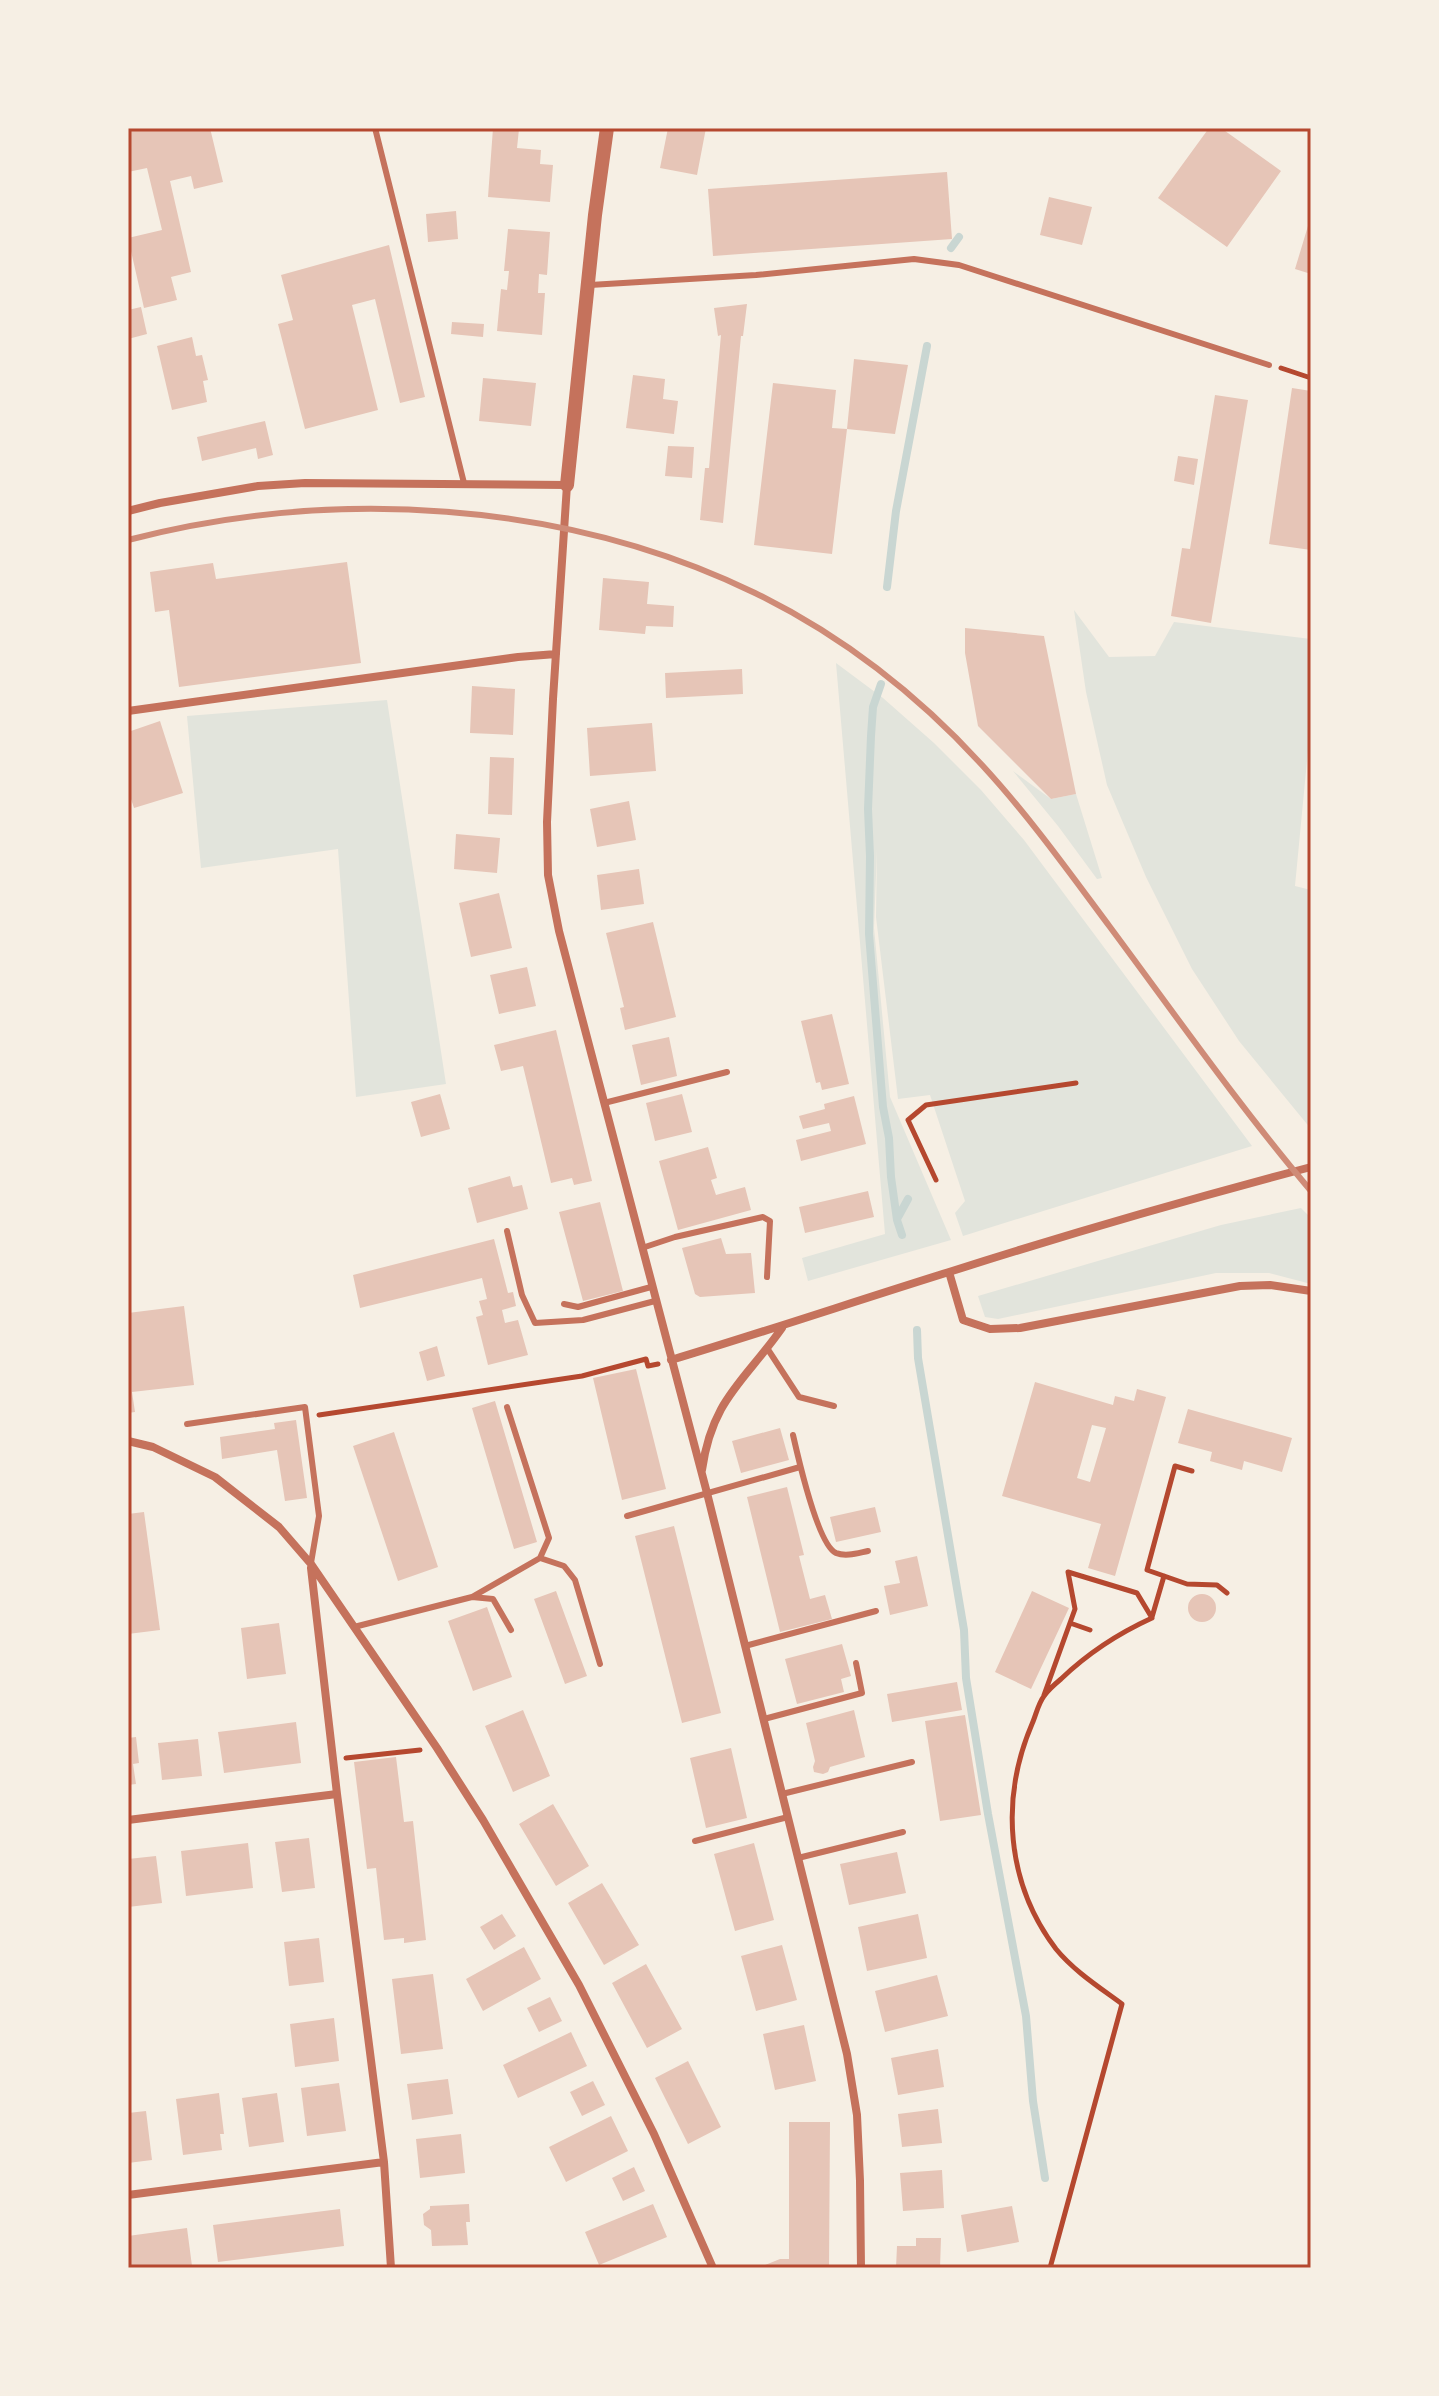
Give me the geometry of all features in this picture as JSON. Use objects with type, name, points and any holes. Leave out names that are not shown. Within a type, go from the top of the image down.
[{"type":"street","points":[[607,128],[567,485],[547,822],[548,875],[559,931],[707,1493],[847,2054],[857,2115],[861,2268]]},
{"type":"street","points":[[128,511],[280,484],[567,485]]},
{"type":"street","points":[[128,711],[556,654]]},
{"type":"street","points":[[671,1360],[949,1272],[1209,1194],[1311,1167]]},
{"type":"street","points":[[949,1272],[963,1320],[990,1329],[1020,1328],[1240,1286],[1270,1285],[1311,1291]]},
{"type":"street","points":[[702,1475],[705,1447],[724,1401],[782,1327]]},
{"type":"street","points":[[128,1441],[153,1447],[215,1477],[279,1527],[311,1564],[483,1820],[579,1985],[654,2134],[713,2268]]},
{"type":"street","points":[[311,1564],[384,2162],[391,2268]]},
{"type":"street","points":[[128,1820],[337,1794]]},
{"type":"street","points":[[128,2195],[384,2162]]},
{"type":"lane","points":[[375,128],[464,483]]},
{"type":"lane","points":[[588,285],[756,275],[914,259],[959,265],[1269,365]]},
{"type":"lane","points":[[604,1103],[727,1072]]},
{"type":"lane","points":[[642,1248],[675,1237],[763,1217],[770,1221],[767,1277]]},
{"type":"lane","points":[[507,1231],[522,1295],[535,1323],[583,1320],[655,1301]]},
{"type":"lane","points":[[564,1304],[578,1307],[651,1287]]},
{"type":"lane","points":[[767,1348],[799,1397],[834,1406]]},
{"type":"lane","points":[[187,1424],[305,1407],[319,1516],[311,1564]]},
{"type":"lane","points":[[354,1627],[472,1597],[540,1558],[549,1538],[507,1407]]},
{"type":"lane","points":[[793,1435],[824,1542],[835,1553],[849,1555],[868,1551]]},
{"type":"lane","points":[[627,1516],[800,1467]]},
{"type":"lane","points":[[540,1558],[564,1566],[575,1580],[600,1664]]},
{"type":"lane","points":[[472,1597],[493,1599],[511,1630]]},
{"type":"lane","points":[[745,1646],[876,1611]]},
{"type":"lane","points":[[764,1719],[862,1693],[856,1663]]},
{"type":"lane","points":[[782,1794],[912,1762]]},
{"type":"lane","points":[[695,1841],[788,1817]]},
{"type":"lane","points":[[798,1858],[903,1832]]},
{"type":"path","points":[[1269,365],[1311,378]]},
{"type":"path","points":[[936,1180],[908,1120],[926,1105],[1076,1083]]},
{"type":"path","points":[[306,1417],[582,1376],[646,1359],[648,1366],[671,1360]]},
{"type":"path","points":[[1192,1471],[1175,1466],[1147,1570],[1187,1584],[1217,1585],[1227,1593]]},
{"type":"path","points":[[1050,2268],[1122,2004],[1082,1975],[1058,1951],[1038,1923],[1016,1864],[1011,1828],[1015,1775],[1022,1747],[1075,1609],[1068,1572],[1137,1593],[1152,1618]]},
{"type":"path","points":[[1044,1695],[1083,1658],[1121,1633],[1152,1618],[1164,1576]]},
{"type":"path","points":[[1070,1623],[1090,1630]]},
{"type":"path","points":[[333,1759],[403,1752]]},
{"type":"shaded area","points":[[1074,610],[1109,657],[1155,656],[1174,622],[1311,639],[1311,719],[1295,886],[1311,890],[1311,1129],[1239,1041],[1192,969],[1146,877],[1107,785],[1086,692]]},
{"type":"shaded area","points":[[836,663],[883,698],[981,790],[1024,840],[1252,1146],[963,1236],[955,1213],[965,1201],[930,1095],[898,1099],[876,917],[877,849],[874,928],[890,1097],[951,1240],[808,1281],[802,1258],[885,1234]]},
{"type":"shaded area","points":[[387,700],[446,1084],[356,1097],[338,849],[201,868],[187,716]]},
{"type":"shaded area","points":[[1013,771],[1051,799],[1076,794],[1102,878],[1097,879]]},
{"type":"shaded area","points":[[1301,1208],[1311,1218],[1311,1284],[1269,1273],[1216,1273],[998,1319],[985,1317],[978,1296],[1221,1225]]},
{"type":"building","points":[[128,128],[210,128],[223,182],[194,189],[191,176],[170,181],[191,272],[171,277],[177,300],[144,308],[128,238],[162,230],[147,168],[128,172]]},
{"type":"building","points":[[493,128],[519,129],[517,148],[541,150],[540,164],[553,165],[550,202],[488,197]]},
{"type":"building","points":[[668,128],[706,128],[697,175],[660,168]]},
{"type":"building","points":[[1209,128],[1221,128],[1281,171],[1227,247],[1158,198]]},
{"type":"building","points":[[947,172],[952,239],[713,256],[708,189]]},
{"type":"building","points":[[1049,197],[1092,207],[1082,245],[1040,235]]},
{"type":"building","points":[[456,211],[458,239],[428,242],[426,214]]},
{"type":"building","points":[[1311,216],[1311,274],[1295,269]]},
{"type":"building","points":[[508,229],[550,232],[547,275],[539,274],[538,293],[545,293],[542,335],[497,331],[501,289],[507,290],[509,271],[504,271]]},
{"type":"building","points":[[389,245],[425,397],[400,403],[375,299],[352,305],[378,410],[305,429],[278,324],[293,320],[281,275]]},
{"type":"building","points":[[747,304],[741,336],[723,523],[700,520],[705,468],[709,468],[721,335],[718,336],[714,308]]},
{"type":"building","points":[[141,307],[147,334],[128,339],[128,310]]},
{"type":"building","points":[[452,322],[484,324],[483,337],[451,334]]},
{"type":"building","points":[[192,337],[196,356],[202,355],[208,380],[203,381],[207,402],[172,410],[157,346]]},
{"type":"building","points":[[854,359],[908,365],[895,434],[847,429]]},
{"type":"building","points":[[633,375],[665,379],[663,399],[678,401],[674,434],[626,428]]},
{"type":"building","points":[[483,378],[536,383],[531,426],[479,421]]},
{"type":"building","points":[[773,383],[836,390],[832,428],[847,429],[832,554],[754,545]]},
{"type":"building","points":[[1292,388],[1311,391],[1311,550],[1269,544]]},
{"type":"building","points":[[1215,395],[1248,400],[1211,623],[1171,616],[1182,548],[1190,549]]},
{"type":"building","points":[[265,421],[273,455],[258,459],[256,448],[202,461],[197,437]]},
{"type":"building","points":[[668,446],[694,447],[692,478],[665,476]]},
{"type":"building","points":[[1178,456],[1198,459],[1194,485],[1174,481]]},
{"type":"building","points":[[347,562],[361,663],[179,687],[169,610],[155,612],[150,572],[213,563],[216,579]]},
{"type":"building","points":[[603,578],[649,582],[647,604],[674,606],[673,627],[646,626],[645,634],[599,630]]},
{"type":"building","points":[[965,628],[1044,636],[1076,794],[1051,799],[978,726],[965,653]]},
{"type":"building","points":[[742,669],[743,694],[666,698],[665,673]]},
{"type":"building","points":[[472,686],[515,689],[513,735],[470,733]]},
{"type":"building","points":[[160,721],[183,793],[134,808],[128,790],[128,732]]},
{"type":"building","points":[[652,723],[656,771],[590,776],[587,728]]},
{"type":"building","points":[[490,757],[514,758],[512,815],[488,814]]},
{"type":"building","points":[[629,801],[636,840],[597,847],[590,809]]},
{"type":"building","points":[[456,834],[500,838],[497,873],[454,869]]},
{"type":"building","points":[[639,869],[644,904],[601,910],[597,875]]},
{"type":"building","points":[[499,893],[512,948],[471,957],[459,903]]},
{"type":"building","points":[[653,922],[676,1017],[625,1030],[620,1008],[624,1007],[606,933]]},
{"type":"building","points":[[527,967],[536,1006],[499,1014],[490,975]]},
{"type":"building","points":[[832,1014],[849,1084],[822,1090],[820,1082],[816,1083],[801,1021]]},
{"type":"building","points":[[556,1030],[592,1181],[574,1185],[572,1178],[551,1183],[523,1066],[501,1071],[494,1045]]},
{"type":"building","points":[[669,1037],[677,1076],[641,1085],[632,1045]]},
{"type":"building","points":[[440,1094],[450,1129],[421,1137],[411,1102]]},
{"type":"building","points":[[682,1094],[692,1132],[655,1141],[646,1103]]},
{"type":"building","points":[[854,1096],[866,1144],[801,1161],[796,1140],[831,1131],[829,1123],[803,1129],[799,1116],[825,1109],[824,1104]]},
{"type":"building","points":[[708,1147],[717,1178],[711,1180],[716,1195],[745,1187],[751,1210],[678,1230],[659,1161]]},
{"type":"building","points":[[510,1176],[513,1187],[522,1185],[528,1209],[477,1223],[468,1188]]},
{"type":"building","points":[[868,1191],[874,1217],[805,1233],[799,1207]]},
{"type":"building","points":[[600,1202],[623,1291],[583,1301],[559,1212]]},
{"type":"building","points":[[721,1238],[726,1254],[751,1253],[755,1293],[700,1297],[695,1294],[682,1248]]},
{"type":"building","points":[[494,1239],[508,1293],[513,1292],[516,1306],[502,1310],[505,1323],[518,1320],[528,1355],[488,1365],[476,1317],[483,1315],[479,1301],[487,1299],[482,1278],[360,1308],[353,1275]]},
{"type":"building","points":[[184,1306],[194,1385],[132,1392],[135,1412],[128,1413],[128,1313]]},
{"type":"building","points":[[437,1346],[445,1376],[427,1381],[419,1352]]},
{"type":"building","points":[[636,1369],[666,1489],[622,1500],[593,1378]]},
{"type":"building","points":[[1035,1382],[1113,1405],[1115,1396],[1134,1401],[1137,1389],[1166,1397],[1115,1576],[1088,1568],[1101,1524],[1002,1496]],"holes":[[[1092,1425],[1106,1428],[1090,1482],[1077,1478]]]},
{"type":"building","points":[[495,1401],[537,1542],[514,1549],[472,1408]]},
{"type":"building","points":[[1188,1409],[1292,1438],[1282,1472],[1244,1461],[1242,1470],[1210,1461],[1212,1452],[1178,1443]]},
{"type":"building","points":[[296,1420],[307,1498],[285,1501],[277,1450],[222,1459],[220,1437],[275,1429],[274,1423]]},
{"type":"building","points":[[780,1428],[789,1460],[741,1473],[732,1441]]},
{"type":"building","points":[[394,1432],[438,1567],[398,1581],[353,1446]]},
{"type":"building","points":[[787,1487],[804,1555],[799,1556],[810,1599],[825,1595],[832,1619],[780,1632],[747,1497]]},
{"type":"building","points":[[875,1507],[881,1532],[836,1542],[830,1517]]},
{"type":"building","points":[[144,1512],[160,1630],[128,1634],[128,1514]]},
{"type":"building","points":[[674,1526],[721,1713],[682,1723],[635,1536]]},
{"type":"building","points":[[917,1556],[928,1606],[890,1615],[884,1586],[900,1583],[895,1561]]},
{"type":"building","points":[[556,1591],[587,1676],[565,1684],[534,1599]]},
{"type":"building","points":[[1032,1591],[1069,1608],[1031,1689],[995,1672]]},
{"type":"building","points":[[1202,1594],[1212,1598],[1216,1608],[1212,1618],[1202,1622],[1192,1618],[1188,1608],[1192,1598]]},
{"type":"building","points":[[487,1607],[512,1677],[473,1691],[448,1621]]},
{"type":"building","points":[[279,1623],[286,1674],[247,1679],[241,1628]]},
{"type":"building","points":[[842,1644],[851,1676],[841,1679],[844,1692],[797,1704],[785,1659]]},
{"type":"building","points":[[957,1682],[962,1710],[892,1722],[887,1694]]},
{"type":"building","points":[[523,1710],[550,1776],[513,1792],[485,1726]]},
{"type":"building","points":[[854,1710],[865,1757],[830,1767],[823,1774],[814,1772],[815,1761],[806,1723]]},
{"type":"building","points":[[965,1715],[981,1815],[940,1821],[925,1721]]},
{"type":"building","points":[[296,1722],[301,1763],[224,1773],[218,1732]]},
{"type":"building","points":[[136,1737],[139,1763],[133,1764],[136,1784],[128,1785],[128,1738]]},
{"type":"building","points":[[198,1739],[202,1776],[162,1780],[158,1743]]},
{"type":"building","points":[[731,1748],[747,1818],[706,1828],[690,1758]]},
{"type":"building","points":[[396,1757],[404,1822],[413,1821],[426,1940],[404,1943],[404,1938],[384,1940],[376,1868],[367,1869],[354,1762]]},
{"type":"building","points":[[553,1804],[589,1866],[556,1886],[519,1824]]},
{"type":"building","points":[[309,1838],[315,1888],[282,1892],[275,1842]]},
{"type":"building","points":[[248,1843],[253,1888],[186,1896],[181,1851]]},
{"type":"building","points":[[754,1843],[774,1920],[735,1931],[714,1854]]},
{"type":"building","points":[[897,1852],[906,1893],[849,1905],[840,1864]]},
{"type":"building","points":[[156,1856],[162,1903],[128,1907],[128,1859]]},
{"type":"building","points":[[602,1883],[639,1945],[604,1965],[568,1903]]},
{"type":"building","points":[[502,1914],[516,1936],[494,1950],[480,1927]]},
{"type":"building","points":[[918,1914],[927,1958],[867,1971],[858,1927]]},
{"type":"building","points":[[319,1938],[324,1982],[289,1986],[284,1942]]},
{"type":"building","points":[[782,1945],[797,2000],[756,2011],[741,1956]]},
{"type":"building","points":[[524,1947],[541,1979],[483,2011],[466,1979]]},
{"type":"building","points":[[646,1964],[682,2029],[647,2048],[612,1983]]},
{"type":"building","points":[[433,1974],[443,2049],[401,2054],[392,1979]]},
{"type":"building","points":[[937,1975],[948,2016],[885,2032],[875,1991]]},
{"type":"building","points":[[550,1997],[562,2021],[539,2032],[527,2008]]},
{"type":"building","points":[[334,2018],[339,2061],[295,2067],[290,2024]]},
{"type":"building","points":[[804,2025],[816,2081],[775,2090],[763,2034]]},
{"type":"building","points":[[571,2032],[587,2066],[518,2098],[503,2065]]},
{"type":"building","points":[[938,2049],[944,2087],[898,2095],[891,2058]]},
{"type":"building","points":[[688,2061],[721,2127],[688,2144],[655,2078]]},
{"type":"building","points":[[448,2079],[453,2114],[412,2120],[407,2084]]},
{"type":"building","points":[[593,2081],[605,2105],[582,2116],[570,2092]]},
{"type":"building","points":[[339,2083],[346,2131],[307,2136],[301,2088]]},
{"type":"building","points":[[219,2093],[224,2134],[220,2134],[222,2150],[183,2155],[176,2099]]},
{"type":"building","points":[[277,2093],[284,2142],[249,2147],[242,2098]]},
{"type":"building","points":[[938,2109],[942,2143],[902,2147],[898,2114]]},
{"type":"building","points":[[146,2111],[152,2160],[128,2163],[128,2113]]},
{"type":"building","points":[[611,2116],[628,2151],[566,2182],[549,2147]]},
{"type":"building","points":[[789,2122],[830,2122],[829,2268],[758,2268],[780,2259],[789,2259]]},
{"type":"building","points":[[461,2134],[465,2173],[420,2178],[416,2139]]},
{"type":"building","points":[[634,2167],[645,2191],[623,2201],[612,2178]]},
{"type":"building","points":[[942,2170],[944,2208],[903,2211],[900,2173]]},
{"type":"building","points":[[469,2204],[470,2222],[466,2222],[468,2245],[432,2246],[431,2230],[424,2225],[423,2214],[430,2206]]},
{"type":"building","points":[[653,2204],[667,2237],[599,2265],[585,2232]]},
{"type":"building","points":[[1012,2206],[1019,2242],[967,2252],[961,2215]]},
{"type":"building","points":[[340,2209],[344,2246],[218,2262],[213,2225]]},
{"type":"building","points":[[187,2228],[192,2266],[128,2268],[128,2236]]},
{"type":"building","points":[[916,2238],[941,2238],[940,2268],[896,2268],[897,2246],[916,2246]]},
{"type":"waterway","points":[[951,248],[959,237]]},
{"type":"waterway","points":[[887,587],[896,511],[927,346]]},
{"type":"waterway","points":[[881,684],[873,707],[871,736],[869,934],[883,1107],[897,1220],[902,1235]]},
{"type":"waterway","points":[[897,1219],[908,1199]]},
{"type":"waterway","points":[[917,1330],[918,1358],[964,1630],[966,1678],[1026,2016],[1033,2101],[1045,2178]]},
{"type":"railway","points":[[128,540],[206,523],[285,513],[366,509],[446,512],[526,521],[605,538],[682,562],[787,610],[847,647],[904,690],[982,765],[1048,844],[1234,1094],[1311,1191]]}]
